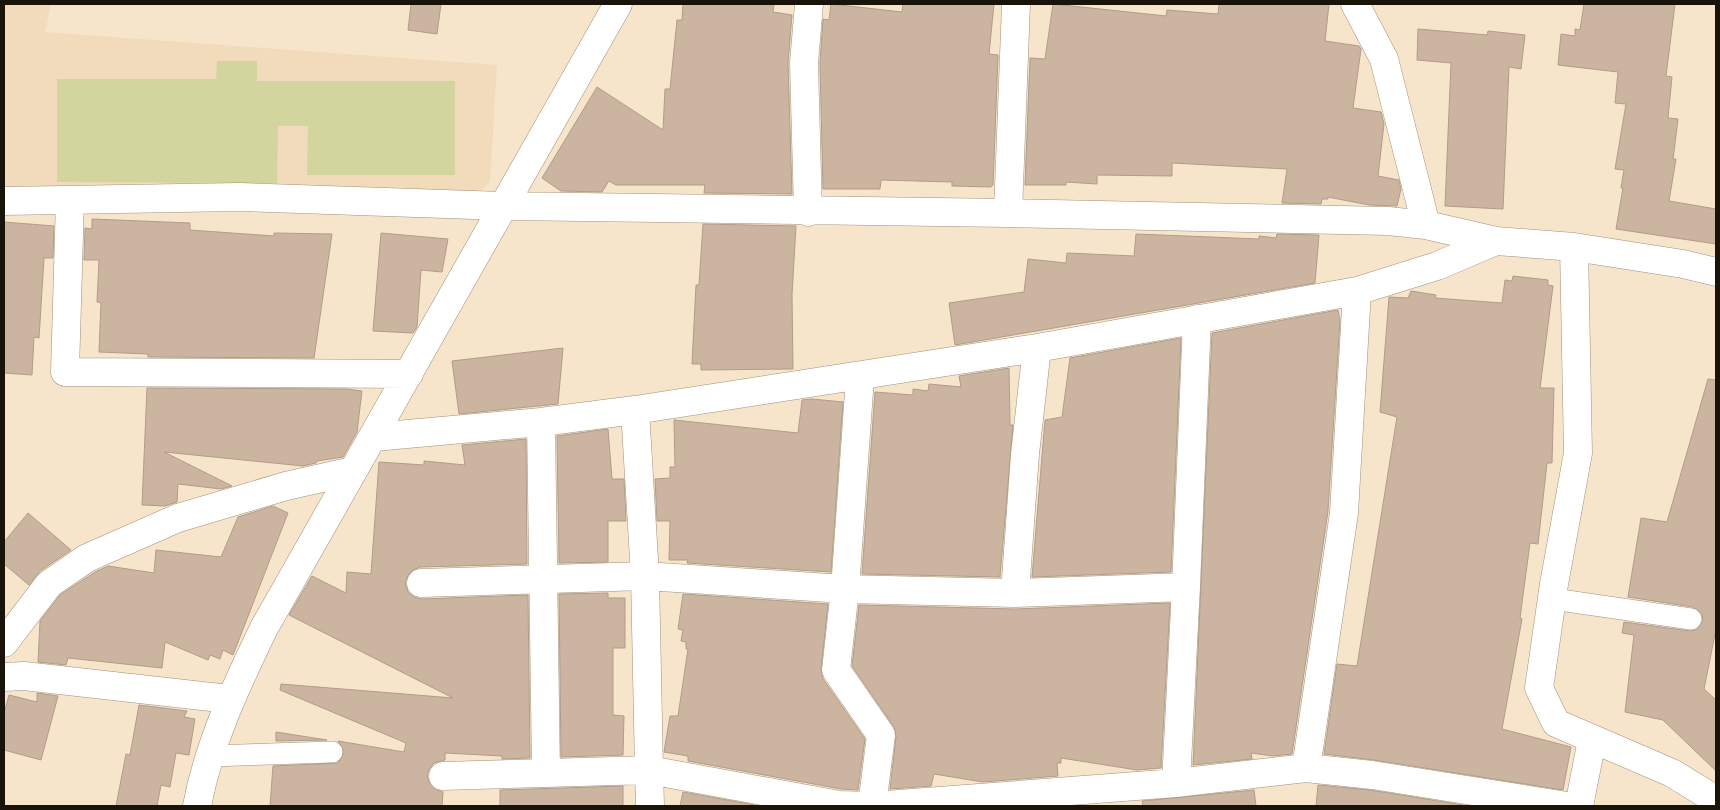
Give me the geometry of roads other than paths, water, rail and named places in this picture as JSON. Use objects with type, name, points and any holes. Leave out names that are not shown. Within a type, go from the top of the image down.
[{"type":"street","points":[[197,806],[202,778],[229,699],[264,628],[618,4]]},
{"type":"street","points":[[808,212],[804,63],[809,4]]},
{"type":"street","points":[[1008,213],[1016,4]]},
{"type":"street","points":[[1355,4],[1384,59],[1426,225]]},
{"type":"street","points":[[4,201],[238,197],[502,206],[808,212],[1008,213],[1388,221],[1426,225],[1496,242],[1574,247],[1684,264],[1716,272]]},
{"type":"street","points":[[70,200],[65,372],[409,374]]},
{"type":"street","points":[[374,437],[541,422],[635,410],[860,377],[1037,348],[1357,291],[1437,266],[1496,242]]},
{"type":"street","points":[[1574,247],[1578,453],[1539,688],[1556,723],[1672,773],[1716,800]]},
{"type":"street","points":[[1306,768],[1344,513],[1357,291]]},
{"type":"street","points":[[1176,783],[1198,319]]},
{"type":"street","points":[[1015,592],[1025,454],[1037,348]]},
{"type":"street","points":[[860,377],[845,589],[836,670],[881,735],[872,806]]},
{"type":"street","points":[[635,410],[645,576],[650,806]]},
{"type":"street","points":[[541,422],[546,773]]},
{"type":"street","points":[[4,643],[49,584],[87,558],[178,518],[286,486],[353,471]]},
{"type":"street","points":[[421,583],[645,576],[845,589],[1015,592],[1186,587]]},
{"type":"street","points":[[4,676],[24,676],[229,699]]},
{"type":"street","points":[[1579,806],[1592,740]]},
{"type":"street","points":[[443,776],[650,770],[839,805],[872,806],[1176,783],[1306,768],[1372,775],[1567,806]]},
{"type":"lane","points":[[1553,599],[1691,619]]},
{"type":"lane","points":[[210,756],[332,752]]}]
